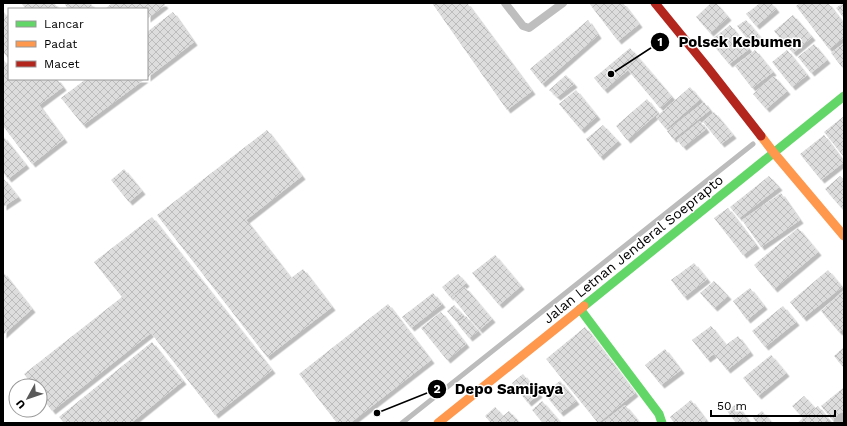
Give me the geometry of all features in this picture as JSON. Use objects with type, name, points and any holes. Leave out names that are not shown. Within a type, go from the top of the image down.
[{"type":"street","points":[[655,3],[774,153],[844,236]]},
{"type":"street","name":"Jalan Letnan Jenderal Soeprapto","points":[[438,423],[844,96]]},
{"type":"street","points":[[580,309],[659,414],[662,423]]},
{"type":"lane","points":[[505,3],[523,26],[529,28],[563,3]]},
{"type":"building","points":[[21,3],[54,3],[58,8],[25,8]]},
{"type":"building","points":[[64,3],[90,3],[94,8],[67,8]]},
{"type":"building","points":[[112,3],[163,3],[165,5],[148,18],[148,8],[106,8]]},
{"type":"building","points":[[432,3],[467,3],[532,91],[507,110]]},
{"type":"building","points":[[589,3],[623,3],[639,24],[618,41]]},
{"type":"building","points":[[711,3],[716,3],[728,17],[710,33],[696,17]]},
{"type":"building","points":[[760,3],[771,3],[776,9],[756,26],[746,14]]},
{"type":"building","points":[[800,3],[828,3],[844,24],[844,37],[829,49],[796,6]]},
{"type":"building","points":[[844,3],[844,18],[836,8]]},
{"type":"building","points":[[3,11],[8,18],[8,58],[3,52]]},
{"type":"building","points":[[173,12],[194,42],[148,77],[148,31]]},
{"type":"building","points":[[793,15],[812,37],[793,53],[774,31]]},
{"type":"building","points":[[588,20],[598,35],[542,84],[530,69]]},
{"type":"building","points":[[746,20],[761,38],[752,45],[737,26]]},
{"type":"building","points":[[730,25],[749,49],[729,64],[710,41]]},
{"type":"building","points":[[844,43],[844,65],[842,67],[831,53]]},
{"type":"building","points":[[814,44],[827,60],[811,73],[798,57]]},
{"type":"building","points":[[630,48],[672,97],[660,108],[628,70],[604,90],[594,78]]},
{"type":"building","points":[[755,50],[773,72],[752,88],[735,66]]},
{"type":"building","points":[[787,50],[807,75],[792,87],[772,62]]},
{"type":"building","points":[[3,59],[8,66],[8,80],[58,80],[63,87],[39,105],[64,139],[32,164],[3,126]]},
{"type":"building","points":[[566,75],[574,84],[557,97],[549,90]]},
{"type":"building","points":[[774,76],[787,91],[766,109],[753,94]]},
{"type":"building","points":[[85,80],[144,80],[83,125],[61,98]]},
{"type":"building","points":[[690,87],[700,99],[666,129],[656,117]]},
{"type":"building","points":[[576,90],[597,116],[581,130],[559,104]]},
{"type":"building","points":[[647,99],[658,113],[627,140],[616,126]]},
{"type":"building","points":[[704,102],[710,110],[673,139],[667,131]]},
{"type":"building","points":[[714,112],[733,135],[721,144],[703,122]]},
{"type":"building","points":[[844,116],[844,157],[824,132]]},
{"type":"building","points":[[700,121],[706,129],[683,147],[677,140]]},
{"type":"building","points":[[603,125],[618,141],[600,157],[586,139]]},
{"type":"building","points":[[267,130],[302,176],[246,220],[291,278],[303,269],[332,307],[267,357],[157,215]]},
{"type":"building","points":[[824,135],[844,162],[821,180],[800,154]]},
{"type":"building","points":[[3,136],[26,165],[8,179],[3,172]]},
{"type":"building","points":[[124,169],[142,191],[129,202],[111,180]]},
{"type":"building","points":[[769,176],[779,187],[739,218],[730,207]]},
{"type":"building","points":[[840,176],[844,180],[844,211],[825,189]]},
{"type":"building","points":[[3,178],[18,197],[3,207]]},
{"type":"building","points":[[781,193],[800,220],[761,247],[742,220]]},
{"type":"building","points":[[728,208],[756,245],[743,255],[714,218]]},
{"type":"building","points":[[152,217],[272,370],[215,415],[151,333],[52,411],[48,406],[48,378],[27,378],[24,374],[122,297],[94,262]]},
{"type":"building","points":[[798,228],[818,252],[774,289],[754,265]]},
{"type":"building","points":[[495,255],[521,286],[499,305],[472,273]]},
{"type":"building","points":[[694,263],[707,279],[684,297],[671,280]]},
{"type":"building","points":[[828,270],[842,287],[803,318],[790,302]]},
{"type":"building","points":[[3,272],[32,309],[3,335]]},
{"type":"building","points":[[458,274],[466,283],[450,297],[442,287]]},
{"type":"building","points":[[714,281],[728,296],[714,308],[700,293]]},
{"type":"building","points":[[465,287],[492,319],[479,330],[452,297]]},
{"type":"building","points":[[750,288],[764,306],[747,320],[733,301]]},
{"type":"building","points":[[844,290],[844,328],[839,332],[821,311]]},
{"type":"building","points":[[433,293],[442,304],[411,328],[402,317]]},
{"type":"building","points":[[388,304],[431,360],[350,423],[337,423],[299,374]]},
{"type":"building","points":[[454,305],[463,315],[456,321],[447,311]]},
{"type":"building","points":[[783,306],[796,322],[765,347],[752,331]]},
{"type":"building","points":[[441,312],[466,344],[447,360],[421,328]]},
{"type":"building","points":[[466,316],[478,331],[469,338],[457,323]]},
{"type":"building","points":[[711,326],[726,345],[738,336],[750,352],[727,370],[714,354],[719,350],[707,359],[692,340]]},
{"type":"building","points":[[585,327],[635,393],[598,423],[546,359]]},
{"type":"building","points":[[152,342],[183,381],[131,423],[64,423],[59,417]]},
{"type":"building","points":[[844,347],[844,368],[834,356]]},
{"type":"building","points":[[665,349],[681,370],[661,385],[645,365]]},
{"type":"building","points":[[771,355],[786,373],[758,396],[743,378]]},
{"type":"building","points":[[523,374],[539,394],[528,403],[512,383]]},
{"type":"building","points":[[560,381],[576,401],[560,413],[544,393]]},
{"type":"building","points":[[843,388],[844,415],[834,422],[821,406]]},
{"type":"building","points":[[804,396],[814,407],[802,417],[792,406]]},
{"type":"building","points":[[691,400],[706,420],[703,423],[674,423],[670,417]]},
{"type":"building","points":[[542,401],[561,423],[543,423],[532,410]]},
{"type":"building","points":[[736,404],[748,420],[745,423],[736,423],[727,411]]},
{"type":"building","points":[[625,405],[640,423],[602,423]]},
{"type":"building","points":[[818,406],[829,420],[825,423],[797,423]]},
{"type":"building","points":[[495,407],[503,416],[509,411],[520,423],[491,423],[485,416]]},
{"type":"building","points":[[762,411],[772,423],[757,423],[753,418]]},
{"type":"waterway","points":[[402,423],[753,144]]},
{"type":"traffic: fast","points":[[584,306],[844,96]]},
{"type":"traffic: fast","points":[[580,309],[659,414],[662,423]]},
{"type":"traffic: slow","points":[[761,136],[844,236]]},
{"type":"traffic: slow","points":[[438,423],[584,306]]},
{"type":"traffic: jam","points":[[655,3],[761,136]]},
{"type":"place","name":"Polsek Kebumen","points":[[611,74]]},
{"type":"place","name":"Depo Samijaya","points":[[377,413]]}]
